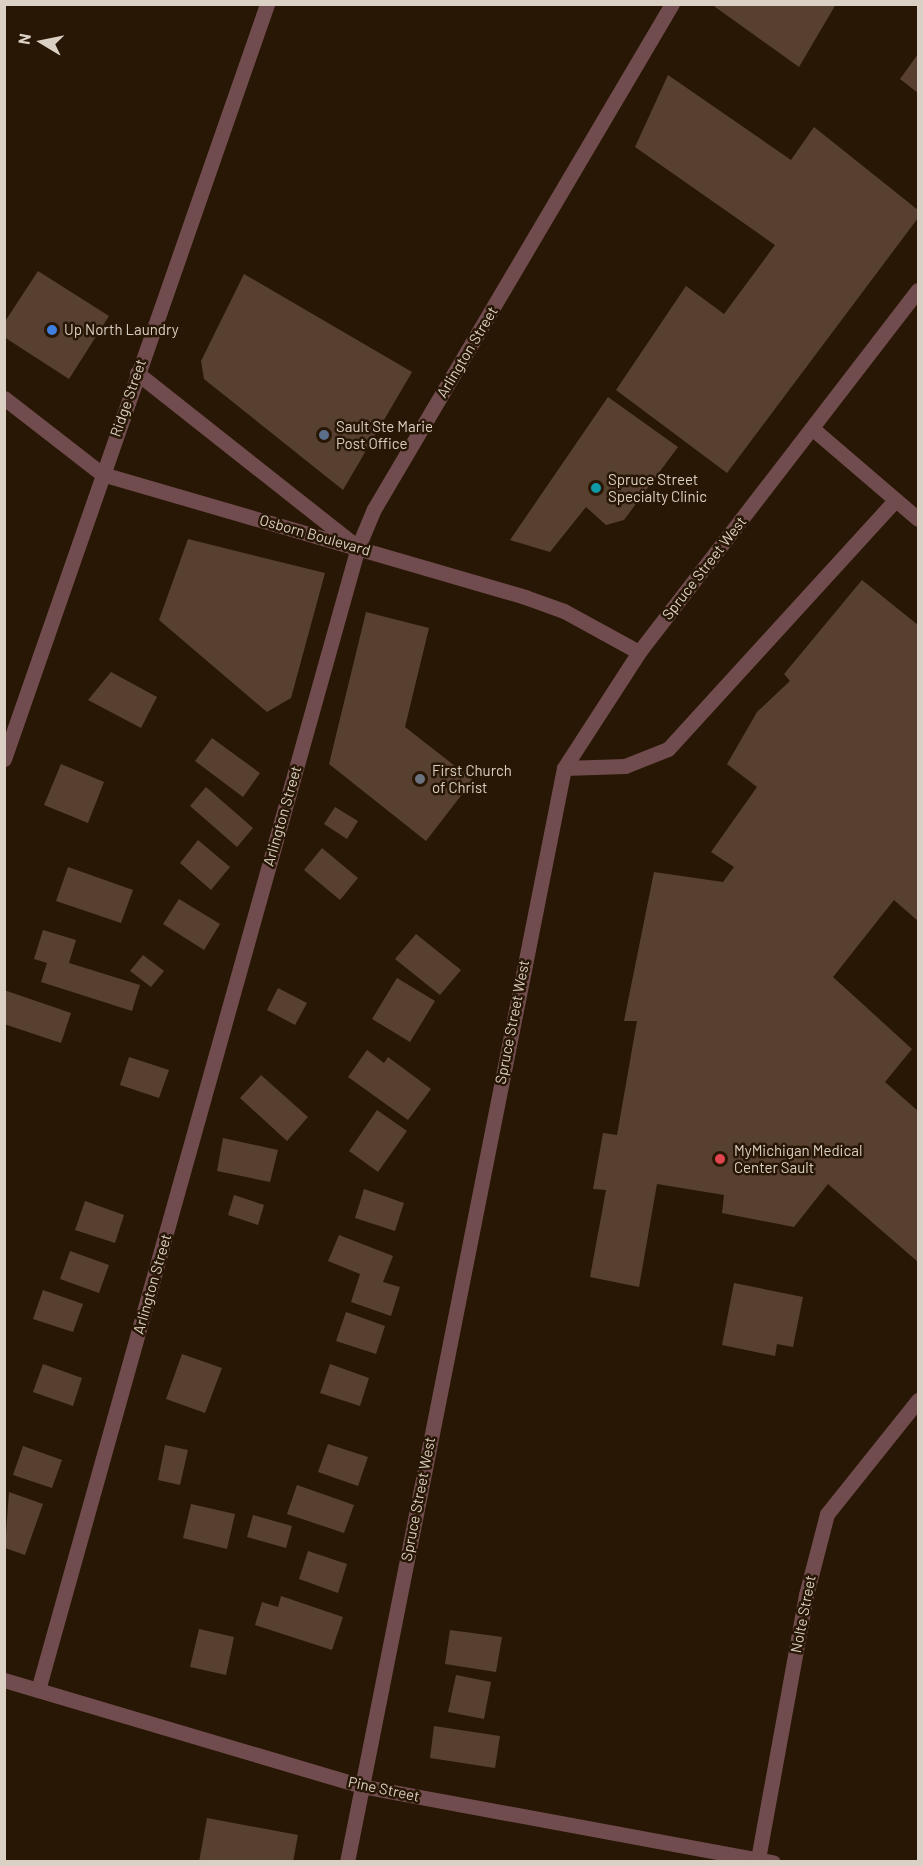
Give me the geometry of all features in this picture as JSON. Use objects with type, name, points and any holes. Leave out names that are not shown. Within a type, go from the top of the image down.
[{"type":"street","name":"Ridge Street","points":[[4,759],[267,4]]},
{"type":"street","name":"Arlington Street","points":[[38,1690],[358,547],[374,509],[672,4]]},
{"type":"street","name":"Spruce Street West","points":[[347,1862],[564,768],[639,652],[918,290]]},
{"type":"street","points":[[137,373],[358,547]]},
{"type":"street","name":"Osborn Boulevard","points":[[4,398],[102,474],[358,547],[564,611],[639,652]]},
{"type":"street","points":[[813,429],[918,519]]},
{"type":"street","points":[[564,768],[638,763],[683,736],[895,500]]},
{"type":"street","name":"Nolte Street","points":[[766,1860],[806,1595],[827,1514],[918,1400]]},
{"type":"street","name":"Pine Street","points":[[4,1680],[361,1786],[766,1860]]},
{"type":"building","points":[[711,4],[836,4],[799,67]]},
{"type":"building","points":[[918,54],[918,93],[900,79]]},
{"type":"building","points":[[668,75],[791,160],[814,127],[918,210],[918,218],[727,473],[616,390],[686,286],[724,314],[775,245],[635,147]]},
{"type":"building","name":"Up North Laundry","points":[[38,271],[109,316],[69,379],[4,337],[4,323]]},
{"type":"building","name":"Sault Ste Marie Post Office","points":[[244,274],[412,372],[343,490],[204,379],[201,361]]},
{"type":"building","name":"Spruce Street Specialty Clinic","points":[[608,397],[678,447],[624,520],[606,525],[586,507],[550,552],[510,540]]},
{"type":"building","points":[[188,539],[325,573],[291,698],[267,712],[159,620]]},
{"type":"building","points":[[862,580],[918,625],[918,921],[894,900],[833,977],[912,1049],[885,1082],[918,1111],[918,1262],[828,1184],[794,1227],[722,1213],[724,1195],[657,1184],[639,1287],[590,1277],[606,1190],[593,1189],[603,1133],[617,1135],[637,1021],[624,1021],[654,872],[723,882],[734,867],[711,852],[757,787],[727,764],[757,712],[790,681],[784,674]]},
{"type":"building","points":[[366,612],[429,628],[405,727],[473,780],[426,841],[329,764]]},
{"type":"building","points":[[111,672],[157,697],[141,728],[88,700]]},
{"type":"building","points":[[212,738],[260,773],[243,797],[195,761]]},
{"type":"building","points":[[61,764],[104,782],[88,823],[44,805]]},
{"type":"building","points":[[206,787],[253,828],[237,847],[190,806]]},
{"type":"building","points":[[335,807],[358,821],[347,839],[324,824]]},
{"type":"building","points":[[198,840],[230,867],[211,890],[180,863]]},
{"type":"building","points":[[322,848],[358,878],[340,900],[304,870]]},
{"type":"building","points":[[68,867],[133,890],[121,923],[56,901]]},
{"type":"building","points":[[179,899],[220,924],[204,950],[163,924]]},
{"type":"building","points":[[43,930],[76,940],[69,963],[140,985],[132,1011],[41,982],[47,963],[34,959]]},
{"type":"building","points":[[416,934],[461,970],[440,995],[395,959]]},
{"type":"building","points":[[143,955],[164,971],[151,987],[130,971]]},
{"type":"building","points":[[397,978],[435,1001],[410,1042],[372,1019]]},
{"type":"building","points":[[278,988],[307,1003],[295,1025],[267,1010]]},
{"type":"building","points":[[4,990],[71,1013],[61,1043],[4,1024]]},
{"type":"building","points":[[367,1050],[384,1063],[388,1057],[431,1089],[408,1120],[348,1077]]},
{"type":"building","points":[[129,1057],[169,1070],[159,1098],[120,1085]]},
{"type":"building","points":[[261,1075],[308,1117],[287,1141],[240,1098]]},
{"type":"building","points":[[377,1110],[407,1131],[378,1172],[349,1151]]},
{"type":"building","points":[[223,1138],[278,1150],[270,1182],[217,1171]]},
{"type":"building","points":[[364,1189],[404,1203],[395,1231],[355,1218]]},
{"type":"building","points":[[234,1195],[264,1205],[258,1225],[228,1215]]},
{"type":"building","points":[[85,1201],[124,1215],[115,1243],[75,1230]]},
{"type":"building","points":[[339,1235],[393,1256],[383,1282],[400,1287],[391,1316],[351,1302],[360,1274],[328,1261]]},
{"type":"building","points":[[70,1251],[109,1265],[99,1293],[60,1279]]},
{"type":"building","points":[[734,1283],[803,1297],[793,1347],[777,1344],[775,1356],[722,1345]]},
{"type":"building","points":[[43,1290],[83,1304],[73,1332],[33,1319]]},
{"type":"building","points":[[346,1312],[385,1326],[376,1354],[336,1341]]},
{"type":"building","points":[[182,1354],[222,1368],[205,1413],[166,1399]]},
{"type":"building","points":[[43,1364],[82,1378],[73,1406],[33,1392]]},
{"type":"building","points":[[330,1364],[369,1378],[360,1406],[320,1393]]},
{"type":"building","points":[[328,1444],[368,1457],[358,1486],[318,1472]]},
{"type":"building","points":[[165,1445],[188,1450],[180,1485],[158,1480]]},
{"type":"building","points":[[23,1446],[62,1460],[52,1488],[13,1475]]},
{"type":"building","points":[[297,1485],[354,1505],[344,1533],[287,1514]]},
{"type":"building","points":[[9,1492],[43,1504],[25,1555],[5,1548]]},
{"type":"building","points":[[191,1504],[235,1514],[227,1549],[183,1538]]},
{"type":"building","points":[[253,1515],[292,1526],[286,1548],[247,1537]]},
{"type":"building","points":[[308,1551],[347,1564],[338,1593],[299,1579]]},
{"type":"building","points":[[281,1596],[343,1617],[332,1650],[255,1625],[262,1602],[278,1607]]},
{"type":"building","points":[[199,1629],[234,1637],[226,1675],[190,1667]]},
{"type":"building","points":[[450,1630],[502,1637],[496,1672],[445,1664]]},
{"type":"building","points":[[456,1675],[491,1682],[484,1719],[448,1712]]},
{"type":"building","points":[[434,1726],[500,1736],[495,1768],[430,1758]]},
{"type":"building","points":[[207,1818],[298,1835],[293,1862],[199,1862]]},
{"type":"place","name":"Up North Laundry","points":[[52,330]]},
{"type":"place","name":"Sault Ste Marie Post Office","points":[[324,435]]},
{"type":"place","name":"Spruce Street Specialty Clinic","points":[[596,488]]},
{"type":"place","name":"First Church of Christ","points":[[420,779]]},
{"type":"place","name":"MyMichigan Medical Center Sault","points":[[720,1159]]}]
